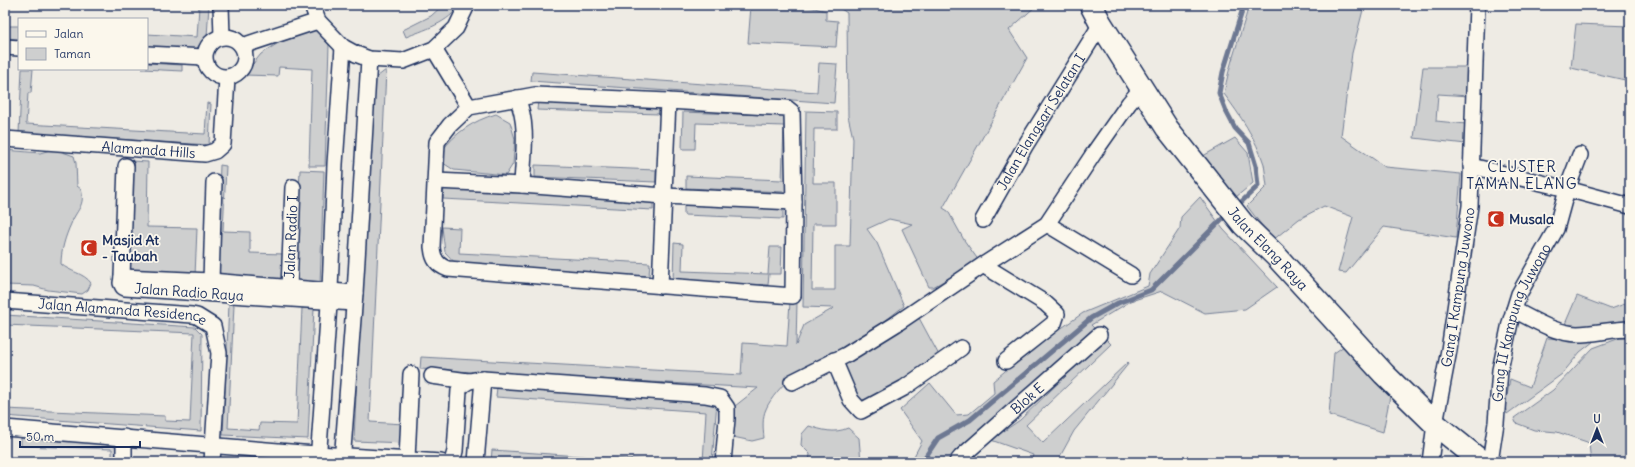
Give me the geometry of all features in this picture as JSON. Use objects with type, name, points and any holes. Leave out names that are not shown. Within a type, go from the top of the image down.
[{"type":"main road","name":"Jalan Elang Raya","points":[[1091,5],[1141,89],[1167,128],[1244,224],[1276,256],[1384,374],[1435,424],[1482,462]]},
{"type":"street","points":[[221,5],[222,37]]},
{"type":"street","points":[[312,5],[318,21],[343,47],[369,59],[403,61],[434,49],[456,28],[467,5]]},
{"type":"street","name":"Gang I Kampung Juwono","points":[[1430,462],[1435,424],[1449,350],[1470,206],[1477,5]]},
{"type":"street","points":[[242,46],[318,21]]},
{"type":"street","name":"Jalan Elangsari Selatan I","points":[[983,220],[1026,146],[1101,24]]},
{"type":"street","points":[[222,37],[230,37],[237,41],[242,46],[245,54],[245,62],[241,70],[235,75],[227,78],[216,76],[207,68],[204,57],[206,47],[214,39],[222,37]]},
{"type":"street","points":[[5,47],[18,48]]},
{"type":"street","points":[[318,458],[330,296],[335,164],[343,47]]},
{"type":"street","points":[[434,49],[469,107]]},
{"type":"street","points":[[148,54],[204,57]]},
{"type":"street","points":[[342,458],[355,298],[369,59]]},
{"type":"street","name":"Alamanda Hills","points":[[5,139],[205,154],[216,151],[223,144],[227,78]]},
{"type":"street","points":[[792,382],[834,360],[896,324],[1047,224],[1096,150],[1129,103],[1141,89]]},
{"type":"street","points":[[535,95],[787,108],[792,112],[794,202],[793,296],[448,270],[441,267],[436,262],[432,251],[437,142],[450,125],[469,107],[535,95]]},
{"type":"street","points":[[517,98],[522,109],[524,121],[522,185]]},
{"type":"street","points":[[660,286],[668,101]]},
{"type":"street","name":"Gang II Kampung Juwono","points":[[1490,462],[1496,423],[1500,370],[1510,323],[1520,294],[1556,229],[1567,189],[1580,155]]},
{"type":"street","points":[[122,277],[126,166]]},
{"type":"street","points":[[1471,166],[1630,206]]},
{"type":"street","points":[[436,181],[522,185],[664,196],[794,202]]},
{"type":"street","points":[[211,281],[214,182]]},
{"type":"street","name":"Jalan Radio I","points":[[289,288],[292,187]]},
{"type":"street","points":[[1047,224],[1131,275]]},
{"type":"street","points":[[983,265],[1045,303],[1057,314],[1054,323],[1006,361]]},
{"type":"street","name":"Jalan Radio Raya","points":[[330,296],[289,288],[211,281],[122,277],[122,286],[125,288],[355,298]]},
{"type":"street","name":"Jalan Alamanda Residence","points":[[5,301],[192,315],[197,316],[213,326],[219,353],[212,462]]},
{"type":"street","points":[[1514,310],[1562,332],[1584,333],[1630,330]]},
{"type":"street","name":"Blok E","points":[[957,462],[1099,335]]},
{"type":"street","points":[[834,360],[851,400],[861,411],[904,388],[961,348]]},
{"type":"street","points":[[407,459],[411,374]]},
{"type":"street","points":[[432,376],[468,381],[483,380],[706,395],[720,398],[727,408],[728,419],[723,462]]},
{"type":"street","points":[[476,462],[483,380]]},
{"type":"street","points":[[452,462],[455,450],[459,390],[462,385],[468,381]]},
{"type":"street","points":[[5,428],[213,445],[318,458],[407,459],[441,462]]},
{"type":"street","points":[[124,437],[124,462]]},
{"type":"green space","points":[[201,5],[209,5],[207,37],[196,49],[148,46],[148,34],[197,37],[199,7],[201,7]]},
{"type":"green space","points":[[443,5],[458,5],[455,11],[443,21],[406,37],[403,30],[431,16]]},
{"type":"green space","points":[[742,5],[803,5],[826,11],[826,20],[838,21],[836,47],[748,43],[751,6]]},
{"type":"green space","points":[[835,5],[1037,5],[1009,30],[1027,58],[943,208],[948,211],[964,240],[979,261],[933,287],[929,287],[902,229],[912,224],[889,219],[867,229],[877,243],[904,306],[876,328],[788,380],[774,396],[766,409],[763,419],[764,438],[752,441],[733,437],[735,406],[758,388],[420,369],[421,357],[741,375],[743,343],[787,346],[790,302],[797,302],[796,345],[804,325],[834,308],[803,307],[806,111],[837,112],[837,129],[814,129],[813,183],[836,183],[836,224],[813,224],[812,290],[835,290],[835,246],[850,246],[853,138],[848,116],[847,13]]},
{"type":"green space","points":[[1249,5],[1364,6],[1352,53],[1341,136],[1385,167],[1461,174],[1456,238],[1384,227],[1346,273],[1338,272],[1353,217],[1324,206],[1299,219],[1273,240],[1247,206],[1267,186],[1264,164],[1261,155],[1247,128],[1224,94],[1232,60]]},
{"type":"green space","points":[[1576,24],[1630,26],[1630,72],[1625,80],[1571,68]]},
{"type":"green space","points":[[5,26],[18,26],[18,39],[5,38]]},
{"type":"green space","points":[[302,28],[316,29],[329,45],[325,166],[309,166],[312,69],[279,67],[278,76],[244,75],[261,54]]},
{"type":"green space","points":[[148,63],[182,65],[182,71],[148,69]]},
{"type":"green space","points":[[819,63],[837,64],[834,103],[531,81],[532,72],[817,92]]},
{"type":"green space","points":[[1423,67],[1471,67],[1469,96],[1438,94],[1436,121],[1466,124],[1466,144],[1414,138]]},
{"type":"green space","points":[[22,70],[33,70],[31,93],[28,93],[26,124],[205,134],[207,103],[211,104],[209,145],[19,133]]},
{"type":"green space","points":[[386,70],[370,422],[404,424],[404,443],[354,441],[370,82]]},
{"type":"green space","points":[[538,101],[659,105],[659,114],[537,110]]},
{"type":"green space","points":[[683,112],[789,116],[786,192],[686,188],[686,176],[782,180],[784,126],[696,123],[695,149],[682,149]]},
{"type":"green space","points":[[496,114],[510,122],[515,139],[513,164],[506,175],[454,170],[443,163],[442,151],[453,138],[472,124]]},
{"type":"green space","points":[[1235,138],[1248,153],[1253,183],[1236,197],[1224,188],[1203,156]]},
{"type":"green space","points":[[54,149],[74,156],[76,163],[77,186],[81,189],[82,200],[80,208],[73,219],[65,239],[61,264],[85,277],[91,283],[88,290],[82,294],[48,290],[34,286],[5,285],[5,150],[40,153]]},
{"type":"green space","points":[[132,161],[148,162],[147,227],[197,228],[195,276],[129,274]]},
{"type":"green space","points":[[220,165],[226,166],[223,231],[250,232],[250,253],[284,254],[282,281],[216,278]]},
{"type":"green space","points":[[535,165],[656,170],[656,182],[535,177]]},
{"type":"green space","points":[[300,170],[324,171],[320,285],[295,284]]},
{"type":"green space","points":[[444,188],[653,199],[653,210],[443,199]]},
{"type":"green space","points":[[1200,197],[1223,229],[1277,287],[1245,309],[1205,313],[1162,291],[1131,301],[1091,325],[1098,332],[948,462],[911,462],[922,441],[900,410],[930,383],[956,415],[969,414],[994,393],[993,381],[1033,348],[1083,313],[1148,286],[1150,274],[1180,228],[1181,217]]},
{"type":"green space","points":[[684,205],[783,208],[783,219],[684,215]]},
{"type":"green space","points":[[442,227],[460,228],[459,253],[650,263],[649,276],[458,266],[445,252]]},
{"type":"green space","points":[[674,243],[683,244],[682,271],[768,274],[770,247],[782,247],[781,274],[769,274],[768,285],[673,282]]},
{"type":"green space","points":[[1577,296],[1611,309],[1630,302],[1630,322],[1582,327],[1565,324]]},
{"type":"green space","points":[[229,304],[234,305],[228,428],[259,430],[260,423],[297,424],[302,308],[314,308],[308,439],[223,435]]},
{"type":"green space","points":[[5,315],[195,327],[202,334],[201,431],[5,416],[5,409],[165,416],[165,421],[190,422],[194,333],[5,325]]},
{"type":"green space","points":[[918,316],[940,357],[872,400],[860,400],[847,375],[845,360]]},
{"type":"green space","points":[[1105,338],[1111,344],[1026,425],[1043,443],[1128,362],[1129,363],[1074,431],[1057,462],[1031,462],[1033,455],[991,440],[1020,420]]},
{"type":"green space","points":[[1547,338],[1598,338],[1580,352],[1562,374],[1507,414],[1505,407],[1510,379],[1530,387]]},
{"type":"green space","points":[[1620,338],[1630,338],[1630,462],[1591,462],[1589,444],[1587,442],[1557,432],[1534,430],[1516,423],[1514,418],[1553,390],[1593,348]]},
{"type":"green space","points":[[1344,346],[1390,396],[1383,432],[1329,415],[1334,353]]},
{"type":"green space","points":[[497,387],[717,402],[712,462],[703,462],[706,412],[496,397]]},
{"type":"green space","points":[[809,426],[833,431],[848,428],[859,438],[861,462],[809,462],[810,454],[801,445],[802,434]]},
{"type":"green space","points":[[21,438],[119,442],[118,462],[112,462],[112,449],[21,446]]},
{"type":"green space","points":[[492,450],[667,462],[491,462]]},
{"type":"green space","points":[[256,456],[307,458],[306,462],[256,462]]},
{"type":"waterway","points":[[1236,207],[1258,186],[1256,166],[1249,143],[1235,128],[1219,93],[1223,72],[1244,5]]},
{"type":"waterway","points":[[922,462],[938,438],[970,420],[1091,318],[1118,303],[1151,290],[1228,213]]},
{"type":"place","name":"Musala","points":[[1496,219]]},
{"type":"place","name":"Masjid At - Taubah","points":[[89,248]]},
{"type":"district","name":"CLUSTER TAMAN ELANG","points":[[1522,174]]}]
